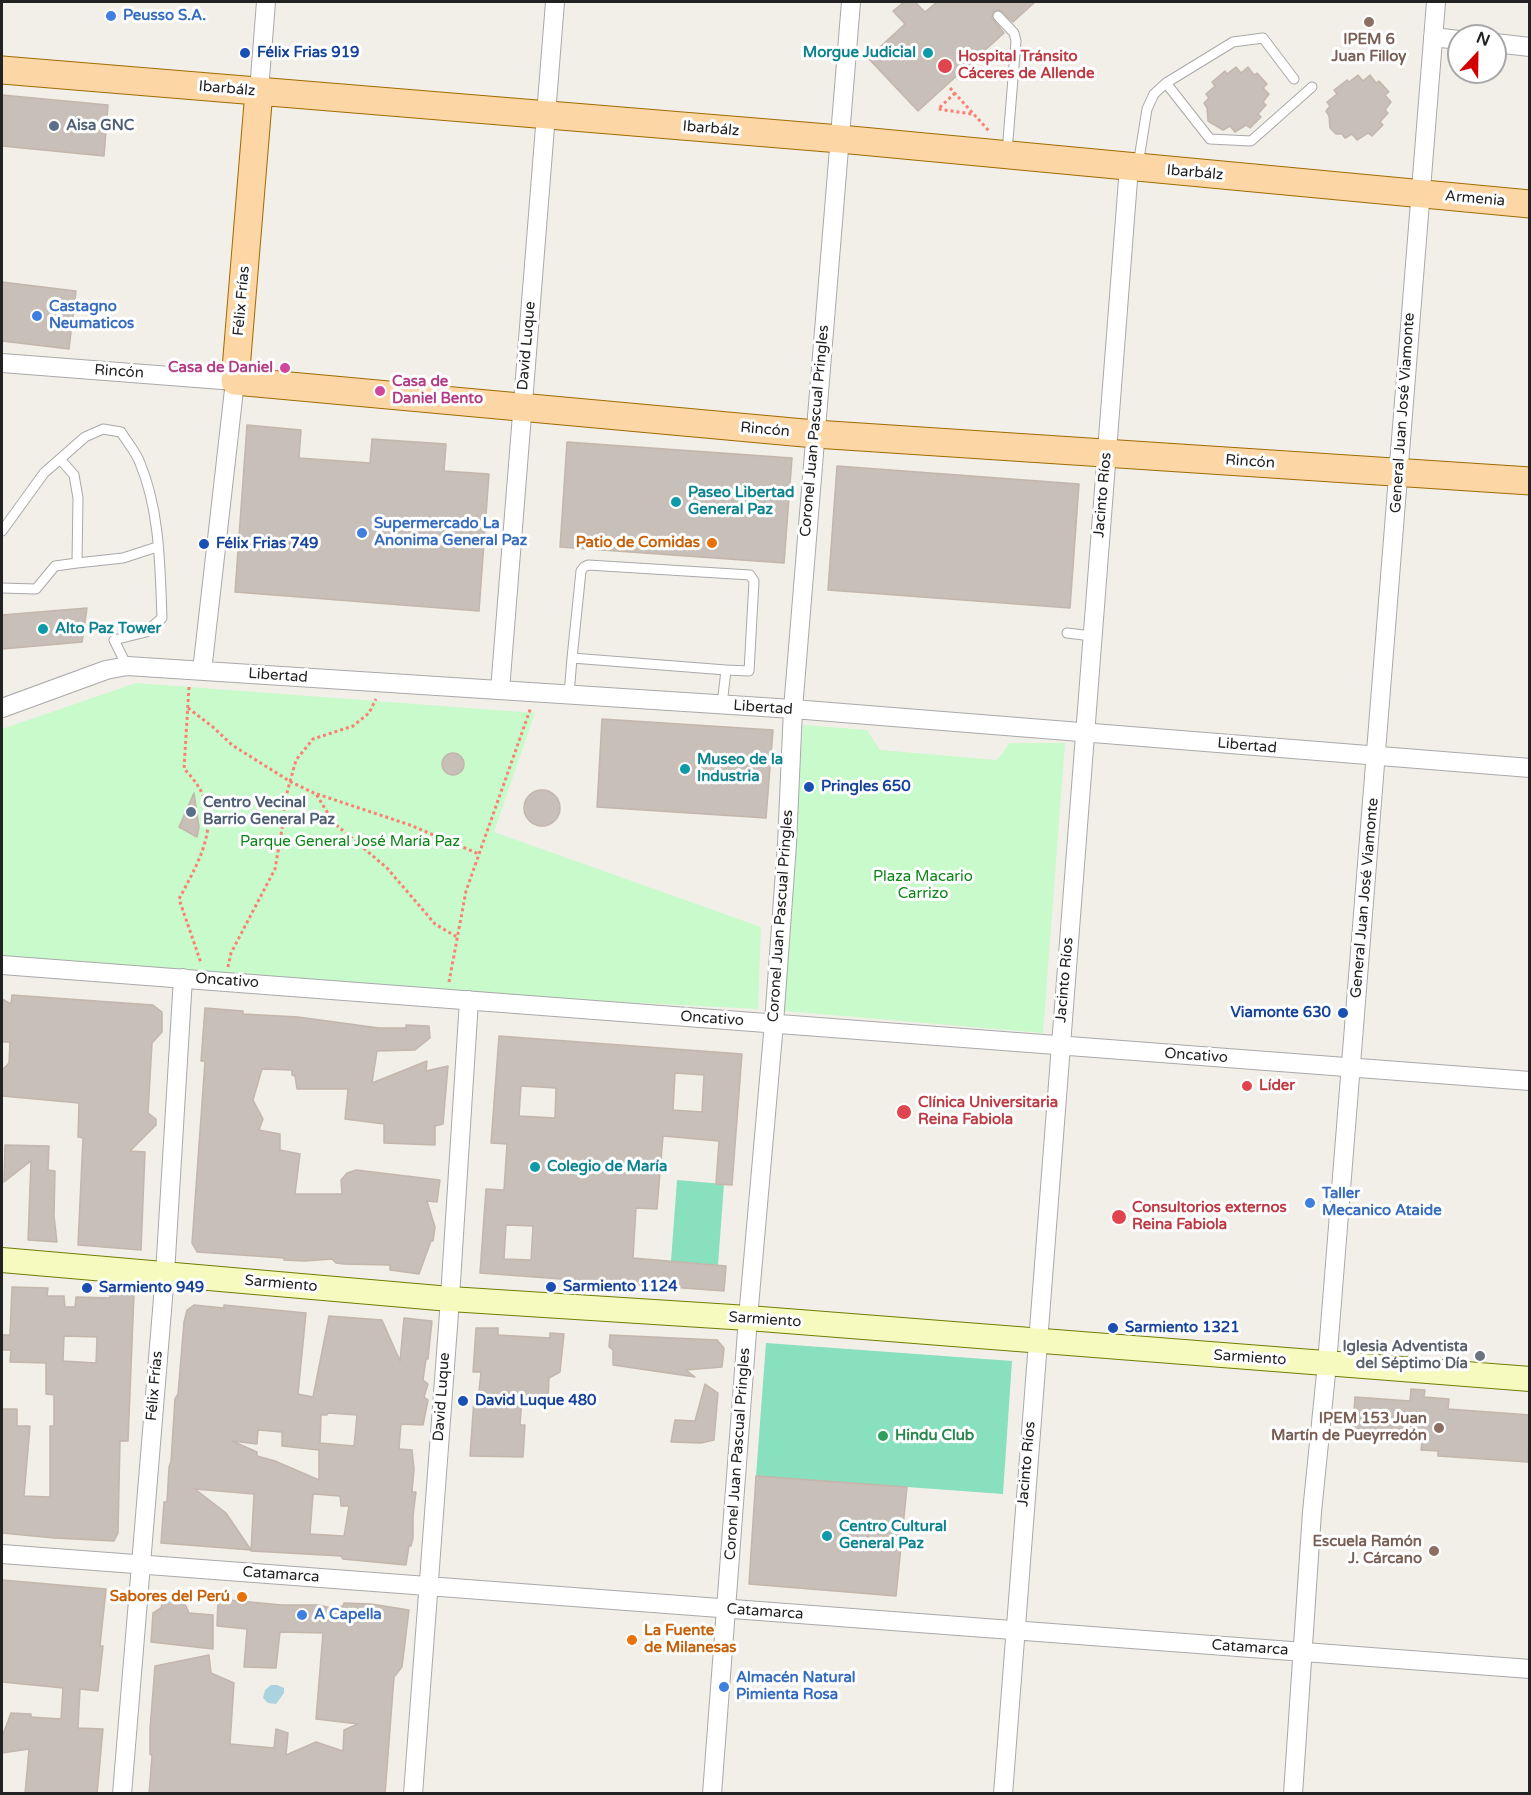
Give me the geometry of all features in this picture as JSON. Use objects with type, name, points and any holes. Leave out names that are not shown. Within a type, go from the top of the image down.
[{"type":"main road","name":"Ibarbálz","points":[[2,70],[840,139],[1421,194]]},
{"type":"main road","name":"Félix Frías","points":[[235,381],[259,92]]},
{"type":"main road","name":"Armenia","points":[[1421,194],[1530,204]]},
{"type":"main road","name":"Rincón","points":[[235,381],[815,434],[1530,481]]},
{"type":"main road","name":"Sarmiento","points":[[2,1260],[450,1299],[748,1318],[1530,1379]]},
{"type":"street","name":"Félix Frías","points":[[259,92],[266,2]]},
{"type":"street","name":"David Luque","points":[[500,690],[555,2]]},
{"type":"street","name":"Coronel Juan Pascual Pringles","points":[[712,1794],[748,1318],[774,1023],[787,844],[793,710],[851,2]]},
{"type":"street","name":"General Juan José Viamonte","points":[[1293,1794],[1312,1512],[1328,1364],[1436,2]]},
{"type":"street","points":[[1433,37],[1447,39]]},
{"type":"street","points":[[1507,45],[1530,47]]},
{"type":"street","name":"Jacinto Ríos","points":[[1003,1794],[1092,636],[1134,167]]},
{"type":"street","name":"Rincón","points":[[2,363],[235,381]]},
{"type":"street","name":"Félix Frías","points":[[196,671],[235,381]]},
{"type":"street","name":"Libertad","points":[[2,708],[106,670],[126,666],[793,710],[1530,768]]},
{"type":"street","name":"Oncativo","points":[[2,965],[1530,1081]]},
{"type":"street","name":"Félix Frías","points":[[122,1794],[165,1274],[183,978]]},
{"type":"street","name":"David Luque","points":[[413,1794],[470,1000]]},
{"type":"street","name":"Catamarca","points":[[2,1554],[1530,1669]]},
{"type":"lane","points":[[998,16],[1014,33],[1016,40],[999,154]]},
{"type":"lane","points":[[1134,167],[1147,109],[1154,94],[1166,83],[1233,42],[1263,38],[1294,79]]},
{"type":"lane","points":[[1166,83],[1210,139],[1251,141],[1312,87]]},
{"type":"lane","points":[[2,531],[44,473],[85,437],[103,429],[121,432],[139,461],[151,496],[162,618],[146,632],[114,640],[126,666]]},
{"type":"lane","points":[[60,459],[74,475],[78,498],[77,563]]},
{"type":"lane","points":[[2,588],[36,589],[55,566],[123,558],[157,547]]},
{"type":"lane","points":[[569,695],[572,658],[581,571],[584,567],[588,565],[750,575],[754,581],[749,671],[572,658]]},
{"type":"lane","points":[[1067,633],[1092,636]]},
{"type":"lane","points":[[722,705],[726,670]]},
{"type":"path","points":[[950,88],[991,134],[999,154]]},
{"type":"path","points":[[955,93],[938,109],[973,114]]},
{"type":"path","points":[[196,671],[188,708],[184,769],[194,778],[201,790],[207,805],[208,819],[203,855],[180,899],[206,979]]},
{"type":"path","points":[[226,981],[231,953],[275,869],[285,800],[296,760],[313,739],[352,726],[369,713],[383,683]]},
{"type":"path","points":[[446,998],[466,891],[536,693]]},
{"type":"path","points":[[188,708],[213,727],[231,745],[291,782],[316,794],[410,825],[479,854]]},
{"type":"path","points":[[316,794],[333,823],[387,868],[435,924],[457,938]]},
{"type":"green space","name":"Parque General José María Paz","points":[[136,683],[535,713],[494,832],[761,927],[758,1009],[482,995],[2,957],[2,729]]},
{"type":"green space","name":"Plaza Macario Carrizo","points":[[803,725],[867,730],[880,750],[997,760],[1010,743],[1065,743],[1043,1033],[784,1011]]},
{"type":"green space","points":[[677,1180],[724,1184],[718,1265],[671,1261]]},
{"type":"green space","name":"Hindu Club","points":[[766,1343],[1012,1361],[1003,1494],[756,1476]]},
{"type":"water","points":[[271,1685],[284,1688],[284,1693],[276,1704],[268,1703],[263,1698],[265,1690]]},
{"type":"building","name":"Morgue Judicial","points":[[904,2],[915,2],[925,12],[937,2],[1035,2],[1013,22],[1000,10],[993,12],[992,18],[1004,33],[918,111],[868,58],[905,24],[893,11]]},
{"type":"building","points":[[1236,67],[1241,73],[1248,67],[1254,75],[1257,73],[1267,84],[1263,88],[1269,94],[1263,102],[1266,105],[1258,114],[1261,117],[1250,128],[1246,125],[1235,132],[1230,126],[1223,130],[1208,121],[1207,108],[1204,103],[1209,98],[1206,94],[1215,86],[1212,82],[1225,71],[1227,74]]},
{"type":"building","points":[[1358,75],[1363,81],[1370,75],[1376,83],[1379,81],[1389,92],[1385,95],[1391,102],[1385,110],[1388,113],[1380,122],[1383,125],[1372,136],[1368,133],[1357,140],[1352,134],[1345,138],[1342,134],[1336,134],[1330,128],[1326,111],[1330,106],[1327,102],[1337,94],[1334,90]]},
{"type":"building","name":"Aisa GNC","points":[[2,95],[108,105],[104,156],[2,146]]},
{"type":"building","name":"Castagno Neumaticos","points":[[2,282],[76,291],[69,349],[2,341]]},
{"type":"building","name":"Supermercado La Anonima General Paz","points":[[247,425],[301,430],[299,458],[370,463],[372,439],[446,444],[444,471],[489,474],[479,611],[235,592]]},
{"type":"building","name":"Paseo Libertad General Paz","points":[[567,442],[792,458],[784,563],[560,547]]},
{"type":"building","points":[[837,466],[1079,484],[1070,608],[828,590]]},
{"type":"building","name":"Alto Paz Tower","points":[[87,608],[82,642],[2,649],[2,615]]},
{"type":"building","name":"Museo de la Industria","points":[[602,719],[773,730],[766,818],[597,807]]},
{"type":"building","points":[[453,753],[461,756],[464,764],[461,772],[453,775],[445,772],[442,764],[445,756]]},
{"type":"building","points":[[542,790],[555,795],[560,808],[555,821],[542,826],[529,821],[524,808],[529,795]]},
{"type":"building","name":"Centro Vecinal Barrio General Paz","points":[[194,793],[199,827],[197,837],[179,827]]},
{"type":"building","points":[[12,995],[153,1005],[162,1012],[162,1032],[152,1043],[148,1113],[156,1119],[156,1125],[130,1151],[145,1152],[141,1250],[78,1245],[83,1138],[78,1137],[79,1103],[2,1096],[2,1070],[9,1063],[10,1042],[2,1042],[2,999],[11,1004]]},
{"type":"building","points":[[205,1008],[379,1028],[406,1028],[406,1025],[429,1026],[430,1038],[415,1050],[377,1051],[372,1083],[427,1061],[426,1071],[448,1066],[443,1124],[435,1126],[435,1145],[384,1143],[384,1124],[345,1119],[348,1089],[297,1089],[292,1070],[262,1069],[253,1100],[263,1119],[259,1130],[280,1134],[280,1150],[300,1154],[295,1194],[342,1194],[341,1180],[347,1173],[356,1170],[440,1180],[437,1202],[427,1201],[435,1227],[433,1241],[431,1241],[419,1274],[390,1270],[390,1265],[344,1264],[336,1263],[332,1259],[284,1260],[284,1258],[197,1252],[192,1243],[205,1061],[201,1061]]},
{"type":"building","name":"Colegio de María","points":[[499,1036],[742,1054],[732,1185],[716,1184],[719,1141],[663,1136],[657,1209],[636,1208],[633,1258],[726,1266],[724,1291],[480,1273],[486,1189],[504,1190],[507,1144],[491,1143]],"holes":[[[675,1073],[704,1075],[702,1112],[673,1110]],[[521,1086],[556,1088],[555,1118],[519,1116]],[[506,1225],[533,1226],[531,1260],[504,1259]]]},
{"type":"building","points":[[5,1145],[49,1146],[48,1170],[55,1171],[54,1216],[57,1242],[28,1240],[31,1161],[4,1182]]},
{"type":"building","points":[[12,1287],[48,1288],[47,1296],[64,1296],[65,1307],[75,1307],[76,1297],[110,1298],[110,1293],[134,1294],[128,1441],[120,1441],[118,1533],[114,1541],[2,1533],[2,1409],[17,1409],[17,1426],[30,1426],[24,1496],[50,1497],[50,1426],[54,1426],[54,1395],[46,1394],[46,1363],[10,1362],[11,1350],[2,1350],[3,1335],[10,1335]],"holes":[[[64,1336],[97,1337],[96,1363],[63,1361]]]},
{"type":"building","points":[[194,1305],[224,1308],[224,1305],[306,1313],[298,1394],[313,1397],[329,1316],[382,1320],[400,1361],[404,1318],[432,1321],[423,1380],[428,1384],[424,1397],[428,1400],[423,1425],[401,1424],[399,1449],[412,1450],[414,1469],[412,1492],[416,1492],[413,1538],[409,1546],[406,1565],[343,1559],[341,1556],[251,1551],[254,1494],[195,1489],[226,1513],[251,1550],[161,1543],[164,1502],[167,1502],[171,1461],[175,1399],[178,1394],[187,1310]],"holes":[[[328,1413],[357,1415],[354,1446],[320,1443],[321,1415]],[[258,1430],[282,1432],[282,1446],[319,1450],[319,1480],[275,1461],[257,1456],[257,1452],[232,1441],[257,1444]],[[313,1494],[340,1496],[341,1506],[349,1506],[344,1536],[310,1534]]]},
{"type":"building","points":[[476,1328],[498,1328],[498,1335],[550,1338],[550,1333],[564,1334],[560,1372],[549,1378],[548,1401],[522,1398],[520,1425],[525,1425],[523,1457],[470,1456],[474,1399],[478,1400],[481,1372],[473,1372]]},
{"type":"building","points":[[610,1335],[717,1340],[724,1348],[722,1367],[686,1370],[695,1377],[613,1365],[613,1350],[609,1347]]},
{"type":"building","points":[[705,1384],[718,1393],[714,1440],[701,1443],[671,1442],[675,1420],[695,1421]]},
{"type":"building","name":"IPEM 153 Juan Martín de Pueyrredón","points":[[1411,1389],[1425,1390],[1424,1397],[1449,1399],[1448,1409],[1530,1415],[1528,1462],[1438,1456],[1438,1451],[1421,1450],[1422,1441],[1352,1436],[1355,1397],[1410,1401]]},
{"type":"building","name":"Centro Cultural General Paz","points":[[756,1476],[907,1487],[896,1596],[749,1584]]},
{"type":"building","points":[[2,1580],[106,1589],[98,1691],[80,1689],[78,1728],[103,1729],[97,1794],[25,1794],[29,1749],[2,1753],[2,1737],[11,1713],[61,1719],[63,1688],[2,1682]]},
{"type":"building","points":[[164,1597],[183,1599],[189,1613],[213,1615],[213,1649],[151,1642],[153,1613],[161,1608]]},
{"type":"building","points":[[218,1599],[282,1605],[319,1605],[331,1608],[343,1606],[344,1603],[371,1604],[409,1610],[402,1667],[394,1677],[385,1794],[149,1794],[152,1756],[150,1754],[150,1729],[155,1666],[209,1655],[211,1673],[234,1683],[230,1744],[274,1748],[276,1729],[288,1733],[286,1755],[316,1742],[343,1751],[344,1730],[358,1724],[316,1719],[323,1633],[280,1632],[276,1668],[244,1667],[247,1629],[217,1626]]},
{"type":"place","name":"Peusso S.A.","points":[[111,16]]},
{"type":"place","name":"IPEM 6 Juan Filloy","points":[[1369,22]]},
{"type":"place","name":"Félix Frias 919","points":[[245,53]]},
{"type":"place","name":"Morgue Judicial","points":[[928,53]]},
{"type":"place","name":"Hospital Tránsito Cáceres de Allende","points":[[945,66]]},
{"type":"place","name":"Aisa GNC","points":[[54,126]]},
{"type":"place","name":"Castagno Neumaticos","points":[[37,316]]},
{"type":"place","name":"Casa de Daniel","points":[[285,368]]},
{"type":"place","name":"Casa de Daniel Bento","points":[[380,391]]},
{"type":"place","name":"Paseo Libertad General Paz","points":[[676,502]]},
{"type":"place","name":"Supermercado La Anonima General Paz","points":[[362,533]]},
{"type":"place","name":"Patio de Comidas","points":[[712,543]]},
{"type":"place","name":"Félix Frias 749","points":[[204,544]]},
{"type":"place","name":"Alto Paz Tower","points":[[43,629]]},
{"type":"place","name":"Museo de la Industria","points":[[685,769]]},
{"type":"place","name":"Pringles 650","points":[[809,787]]},
{"type":"place","name":"Centro Vecinal Barrio General Paz","points":[[191,812]]},
{"type":"place","name":"Viamonte 630","points":[[1343,1013]]},
{"type":"place","name":"Líder","points":[[1247,1086]]},
{"type":"place","name":"Clínica Universitaria Reina Fabiola","points":[[904,1112]]},
{"type":"place","name":"Colegio de María","points":[[535,1167]]},
{"type":"place","name":"Taller Mecanico Ataide","points":[[1310,1203]]},
{"type":"place","name":"Consultorios externos Reina Fabiola","points":[[1119,1217]]},
{"type":"place","name":"Sarmiento 1124","points":[[551,1287]]},
{"type":"place","name":"Sarmiento 949","points":[[87,1288]]},
{"type":"place","name":"Sarmiento 1321","points":[[1113,1328]]},
{"type":"place","name":"Iglesia Adventista del Séptimo Día","points":[[1480,1356]]},
{"type":"place","name":"David Luque 480","points":[[463,1401]]},
{"type":"place","name":"IPEM 153 Juan Martín de Pueyrredón","points":[[1439,1428]]},
{"type":"place","name":"Hindu Club","points":[[883,1436]]},
{"type":"place","name":"Centro Cultural General Paz","points":[[827,1536]]},
{"type":"place","name":"Escuela Ramón J. Cárcano","points":[[1434,1551]]},
{"type":"place","name":"Sabores del Perú","points":[[242,1597]]},
{"type":"place","name":"A Capella","points":[[302,1615]]},
{"type":"place","name":"La Fuente de Milanesas","points":[[632,1640]]},
{"type":"place","name":"Almacén Natural Pimienta Rosa","points":[[724,1687]]}]
